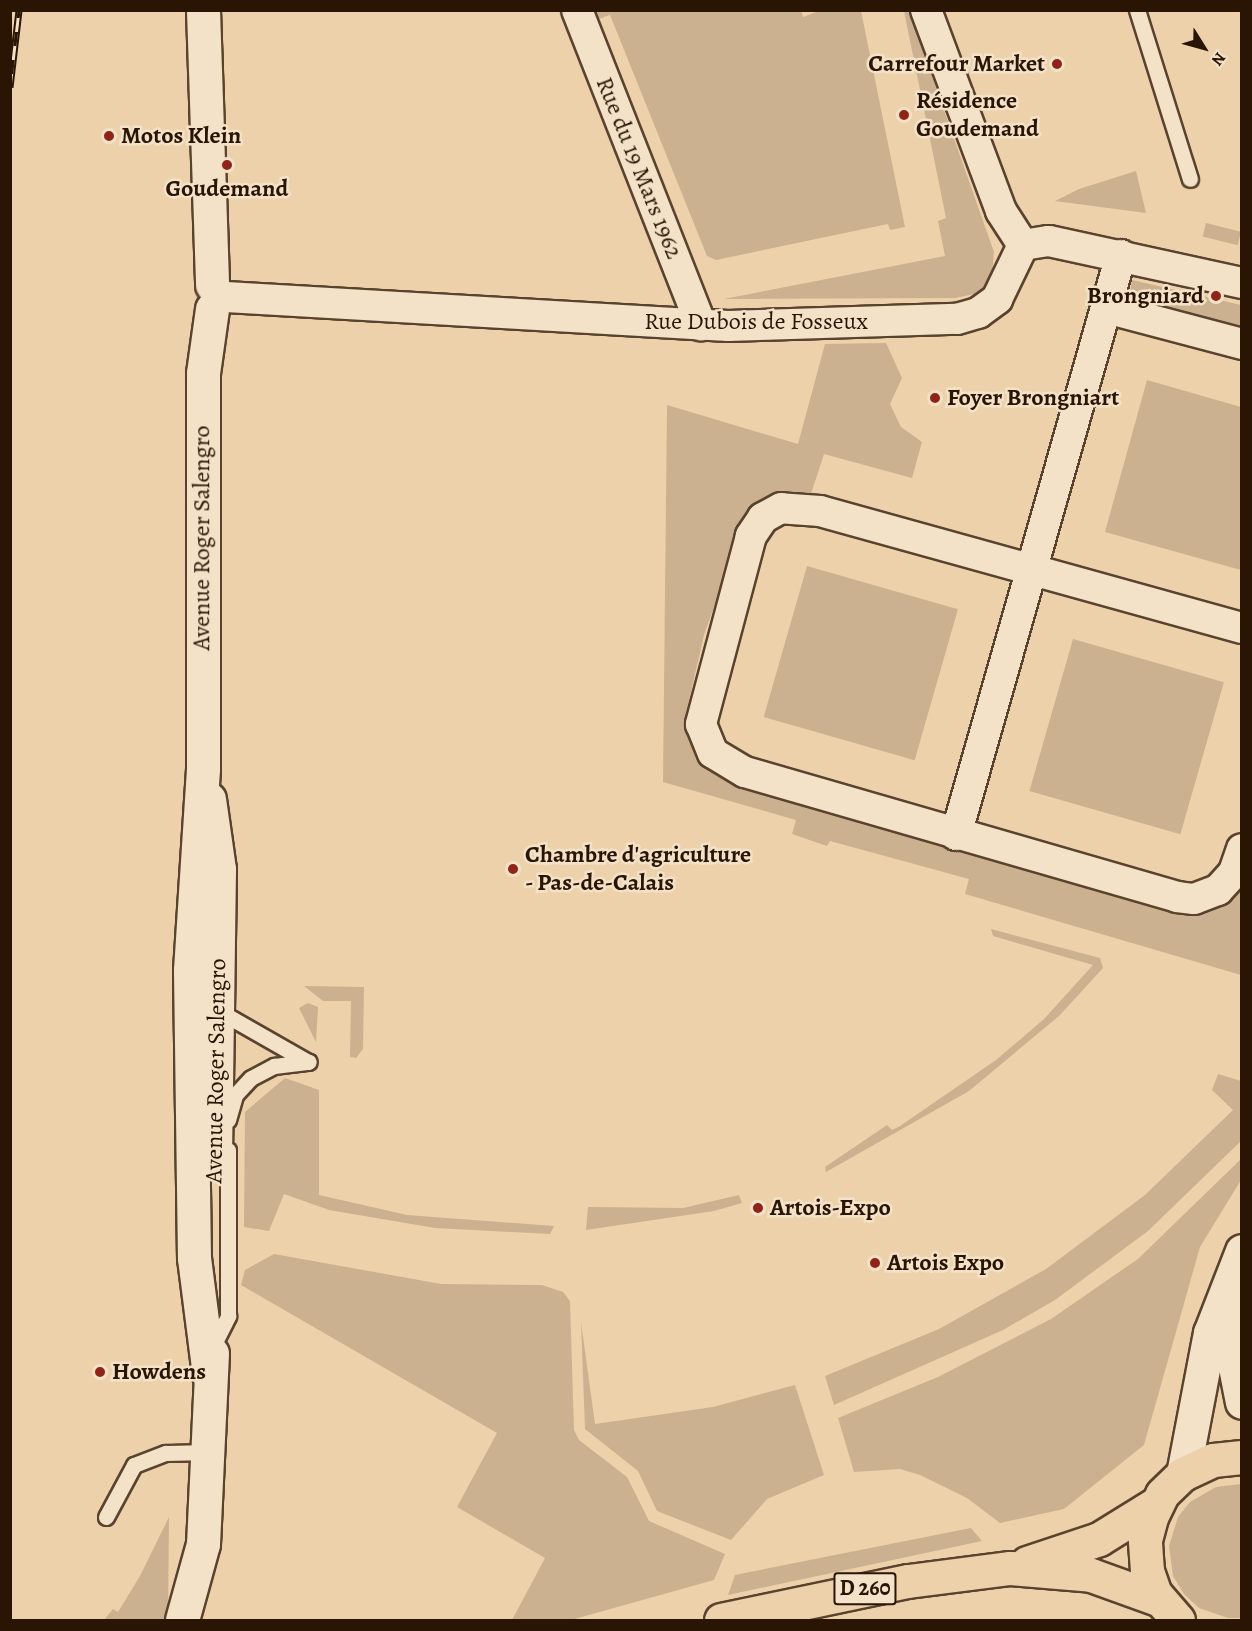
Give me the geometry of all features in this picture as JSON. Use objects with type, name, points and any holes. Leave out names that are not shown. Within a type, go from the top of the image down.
[{"type":"main road","points":[[1169,1610],[1145,1556],[1157,1503],[1183,1474],[1213,1460],[1242,1457]]},
{"type":"main road","name":"D 260","points":[[721,1620],[908,1581],[1010,1568],[1099,1539],[1157,1503]]},
{"type":"main road","name":"D 260","points":[[1010,1568],[1091,1575],[1169,1610]]},
{"type":"street","name":"Avenue Roger Salengro","points":[[202,10],[217,297],[202,391],[202,768],[190,970],[194,1258],[211,1360]]},
{"type":"street","name":"Rue du 19 Mars 1962","points":[[577,10],[701,325]]},
{"type":"street","points":[[926,10],[1001,211],[1023,245],[1049,241],[1242,283]]},
{"type":"street","name":"Rue Dubois de Fosseux","points":[[217,297],[701,325],[968,317],[997,299],[1023,245]]},
{"type":"street","points":[[956,835],[1121,255]]},
{"type":"street","points":[[1106,308],[1242,345]]},
{"type":"street","points":[[1242,628],[808,508],[772,512],[751,536],[702,713],[706,743],[722,761],[745,772],[956,835],[1194,899],[1227,882],[1242,849]]},
{"type":"street","name":"Avenue Roger Salengro","points":[[202,768],[219,854],[211,1360],[203,1544],[204,1620]]},
{"type":"street","points":[[1238,1259],[1230,1341],[1242,1402]]},
{"type":"street","points":[[1183,1474],[1210,1333],[1238,1259]]},
{"type":"street","name":"Avenue Roger Salengro","points":[[182,1620],[203,1544]]},
{"type":"lane","points":[[1137,10],[1190,179]]},
{"type":"lane","points":[[190,970],[217,1010],[309,1062],[262,1071],[242,1085],[231,1105],[228,1316],[211,1360]]},
{"type":"lane","points":[[106,1517],[134,1466],[166,1453],[208,1452]]},
{"type":"shaded area","points":[[801,10],[803,17],[819,11],[861,11],[905,227],[890,230],[888,224],[716,260],[707,256],[610,15],[593,21],[590,11]]},
{"type":"shaded area","points":[[904,11],[909,11],[994,252],[992,275],[979,293],[955,298],[724,299],[945,256],[938,221],[946,218]]},
{"type":"shaded area","points":[[1136,171],[1146,213],[1055,201],[1079,189]]},
{"type":"shaded area","points":[[1206,223],[1241,232],[1238,245],[1203,237]]},
{"type":"shaded area","points":[[1132,280],[1241,305],[1241,327],[1129,299]]},
{"type":"shaded area","points":[[886,343],[902,378],[890,404],[901,427],[922,442],[912,478],[824,454],[810,497],[766,499],[753,511],[738,539],[704,635],[684,722],[697,756],[743,788],[1187,916],[1241,877],[1241,975],[965,894],[969,879],[830,841],[827,846],[792,834],[796,820],[663,782],[667,405],[798,444],[825,344]]},
{"type":"shaded area","points":[[1147,380],[1241,407],[1241,570],[1105,532]]},
{"type":"shaded area","points":[[807,566],[958,609],[915,760],[764,717]]},
{"type":"shaded area","points":[[1073,639],[1224,682],[1180,834],[1029,791]]},
{"type":"shaded area","points":[[991,929],[1100,958],[1103,968],[1059,1016],[969,1091],[826,1172],[825,1167],[887,1125],[892,1130],[900,1126],[996,1060],[1044,1019],[1093,965],[993,936]]},
{"type":"shaded area","points":[[304,986],[364,987],[363,1049],[356,1058],[350,1057],[351,1001],[323,1001]]},
{"type":"shaded area","points":[[308,1003],[318,1007],[316,1042],[299,1008]]},
{"type":"shaded area","points":[[1218,1074],[1241,1081],[1241,1141],[1148,1231],[1055,1300],[1003,1330],[834,1405],[825,1376],[939,1329],[1046,1269],[1145,1195],[1233,1110],[1212,1090]]},
{"type":"shaded area","points":[[285,1078],[319,1090],[319,1195],[407,1215],[554,1226],[550,1234],[435,1228],[329,1210],[284,1194],[269,1231],[244,1227],[245,1112]]},
{"type":"shaded area","points":[[1241,1159],[1241,1180],[1200,1247],[1144,1445],[1064,1509],[1000,1523],[967,1498],[920,1475],[900,1469],[854,1472],[838,1418],[938,1377],[1051,1319],[1138,1259]]},
{"type":"shaded area","points":[[739,1195],[742,1203],[714,1211],[586,1230],[588,1207],[683,1208]]},
{"type":"shaded area","points":[[274,1254],[441,1284],[542,1285],[563,1292],[570,1301],[574,1430],[579,1440],[627,1477],[649,1521],[725,1554],[714,1580],[571,1620],[512,1620],[545,1558],[457,1507],[497,1433],[241,1285],[245,1270]]},
{"type":"shaded area","points":[[581,1322],[595,1424],[713,1407],[795,1385],[824,1475],[767,1499],[731,1540],[657,1511],[638,1471],[585,1429]]},
{"type":"shaded area","points":[[1241,1484],[1241,1618],[1228,1618],[1199,1608],[1184,1594],[1173,1576],[1169,1546],[1178,1517],[1190,1502],[1216,1487]]},
{"type":"shaded area","points":[[169,1517],[168,1620],[104,1620],[113,1609],[118,1612],[140,1576]]},
{"type":"shaded area","points":[[971,1528],[982,1541],[728,1595],[735,1575]]},
{"type":"railway","points":[[10,87],[19,10]]},
{"type":"place","name":"Carrefour Market","points":[[1057,64]]},
{"type":"place","name":"Résidence Goudemand","points":[[904,115]]},
{"type":"place","name":"Motos Klein","points":[[109,136]]},
{"type":"place","name":"Goudemand","points":[[227,165]]},
{"type":"place","name":"Brongniard","points":[[1216,296]]},
{"type":"place","name":"Foyer Brongniart","points":[[935,398]]},
{"type":"place","name":"Chambre d'agriculture - Pas-de-Calais","points":[[513,869]]},
{"type":"place","name":"Artois-Expo","points":[[758,1208]]},
{"type":"place","name":"Artois Expo","points":[[875,1263]]},
{"type":"place","name":"Howdens","points":[[100,1372]]}]
